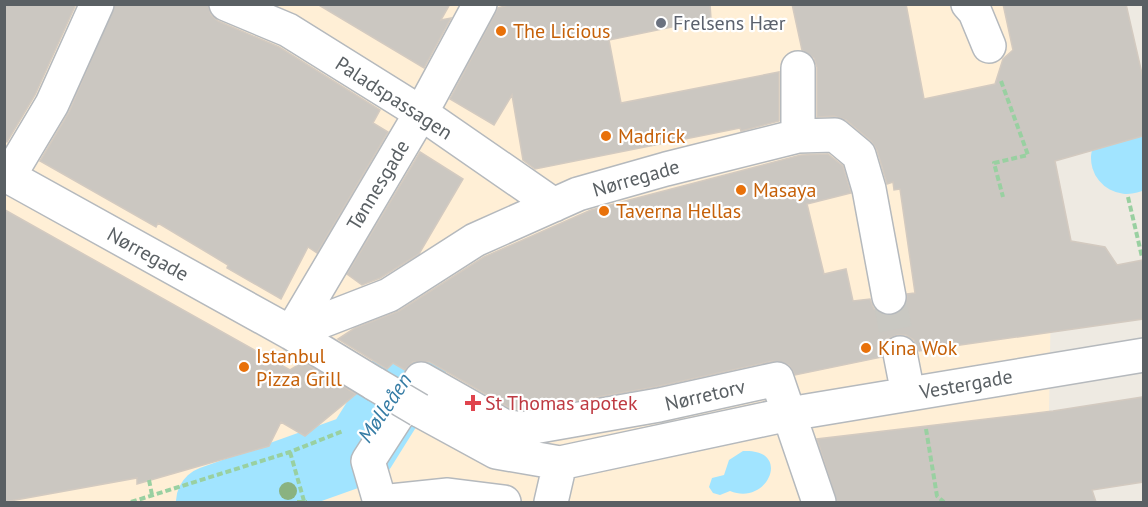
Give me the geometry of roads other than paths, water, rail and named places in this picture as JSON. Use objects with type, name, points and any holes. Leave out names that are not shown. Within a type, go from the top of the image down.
[{"type":"street","points":[[7,175],[52,104],[98,4]]},
{"type":"street","name":"Paladspassagen","points":[[226,4],[288,30],[421,113],[554,205]]},
{"type":"street","name":"Tønnesgade","points":[[291,333],[421,113],[480,4]]},
{"type":"street","points":[[968,4],[975,12],[989,46]]},
{"type":"street","points":[[798,68],[798,136]]},
{"type":"street","name":"Nørregade","points":[[291,333],[389,296],[475,240],[578,194],[798,136],[835,135],[859,155],[869,189],[889,297]]},
{"type":"street","name":"Nørregade","points":[[7,175],[291,333],[375,384]]},
{"type":"street","points":[[900,353],[908,394]]},
{"type":"street","name":"Vestergade","points":[[789,414],[1143,355]]},
{"type":"street","name":"Nørretorv","points":[[504,502],[448,495],[381,502],[368,461],[421,379],[504,426],[522,429],[659,405],[777,379],[819,502]]},
{"type":"street","name":"Nørretorv","points":[[375,384],[496,452],[560,463],[789,414]]},
{"type":"street","points":[[551,502],[560,463]]},
{"type":"water","points":[[743,451],[758,453],[767,458],[771,467],[770,476],[764,485],[744,494],[730,491],[720,495],[713,493],[709,487],[712,478],[724,475],[729,460]]},
{"type":"waterway","name":"Mølleåen","points":[[1127,158],[1144,153]]},
{"type":"waterway","name":"Mølleåen","points":[[212,502],[360,449],[410,369]]},
{"type":"tunnel","points":[[889,297],[900,353]]},
{"type":"place","name":"Frelsens Hær","points":[[661,23]]},
{"type":"place","name":"The Licious","points":[[501,31]]},
{"type":"place","name":"Madrick","points":[[606,136]]},
{"type":"place","name":"Masaya","points":[[741,190]]},
{"type":"place","name":"Taverna Hellas","points":[[604,211]]},
{"type":"place","name":"Kina Wok","points":[[866,348]]},
{"type":"place","name":"Istanbul Pizza Grill","points":[[244,367]]},
{"type":"place","name":"St Thomas apotek","points":[[473,403]]}]
